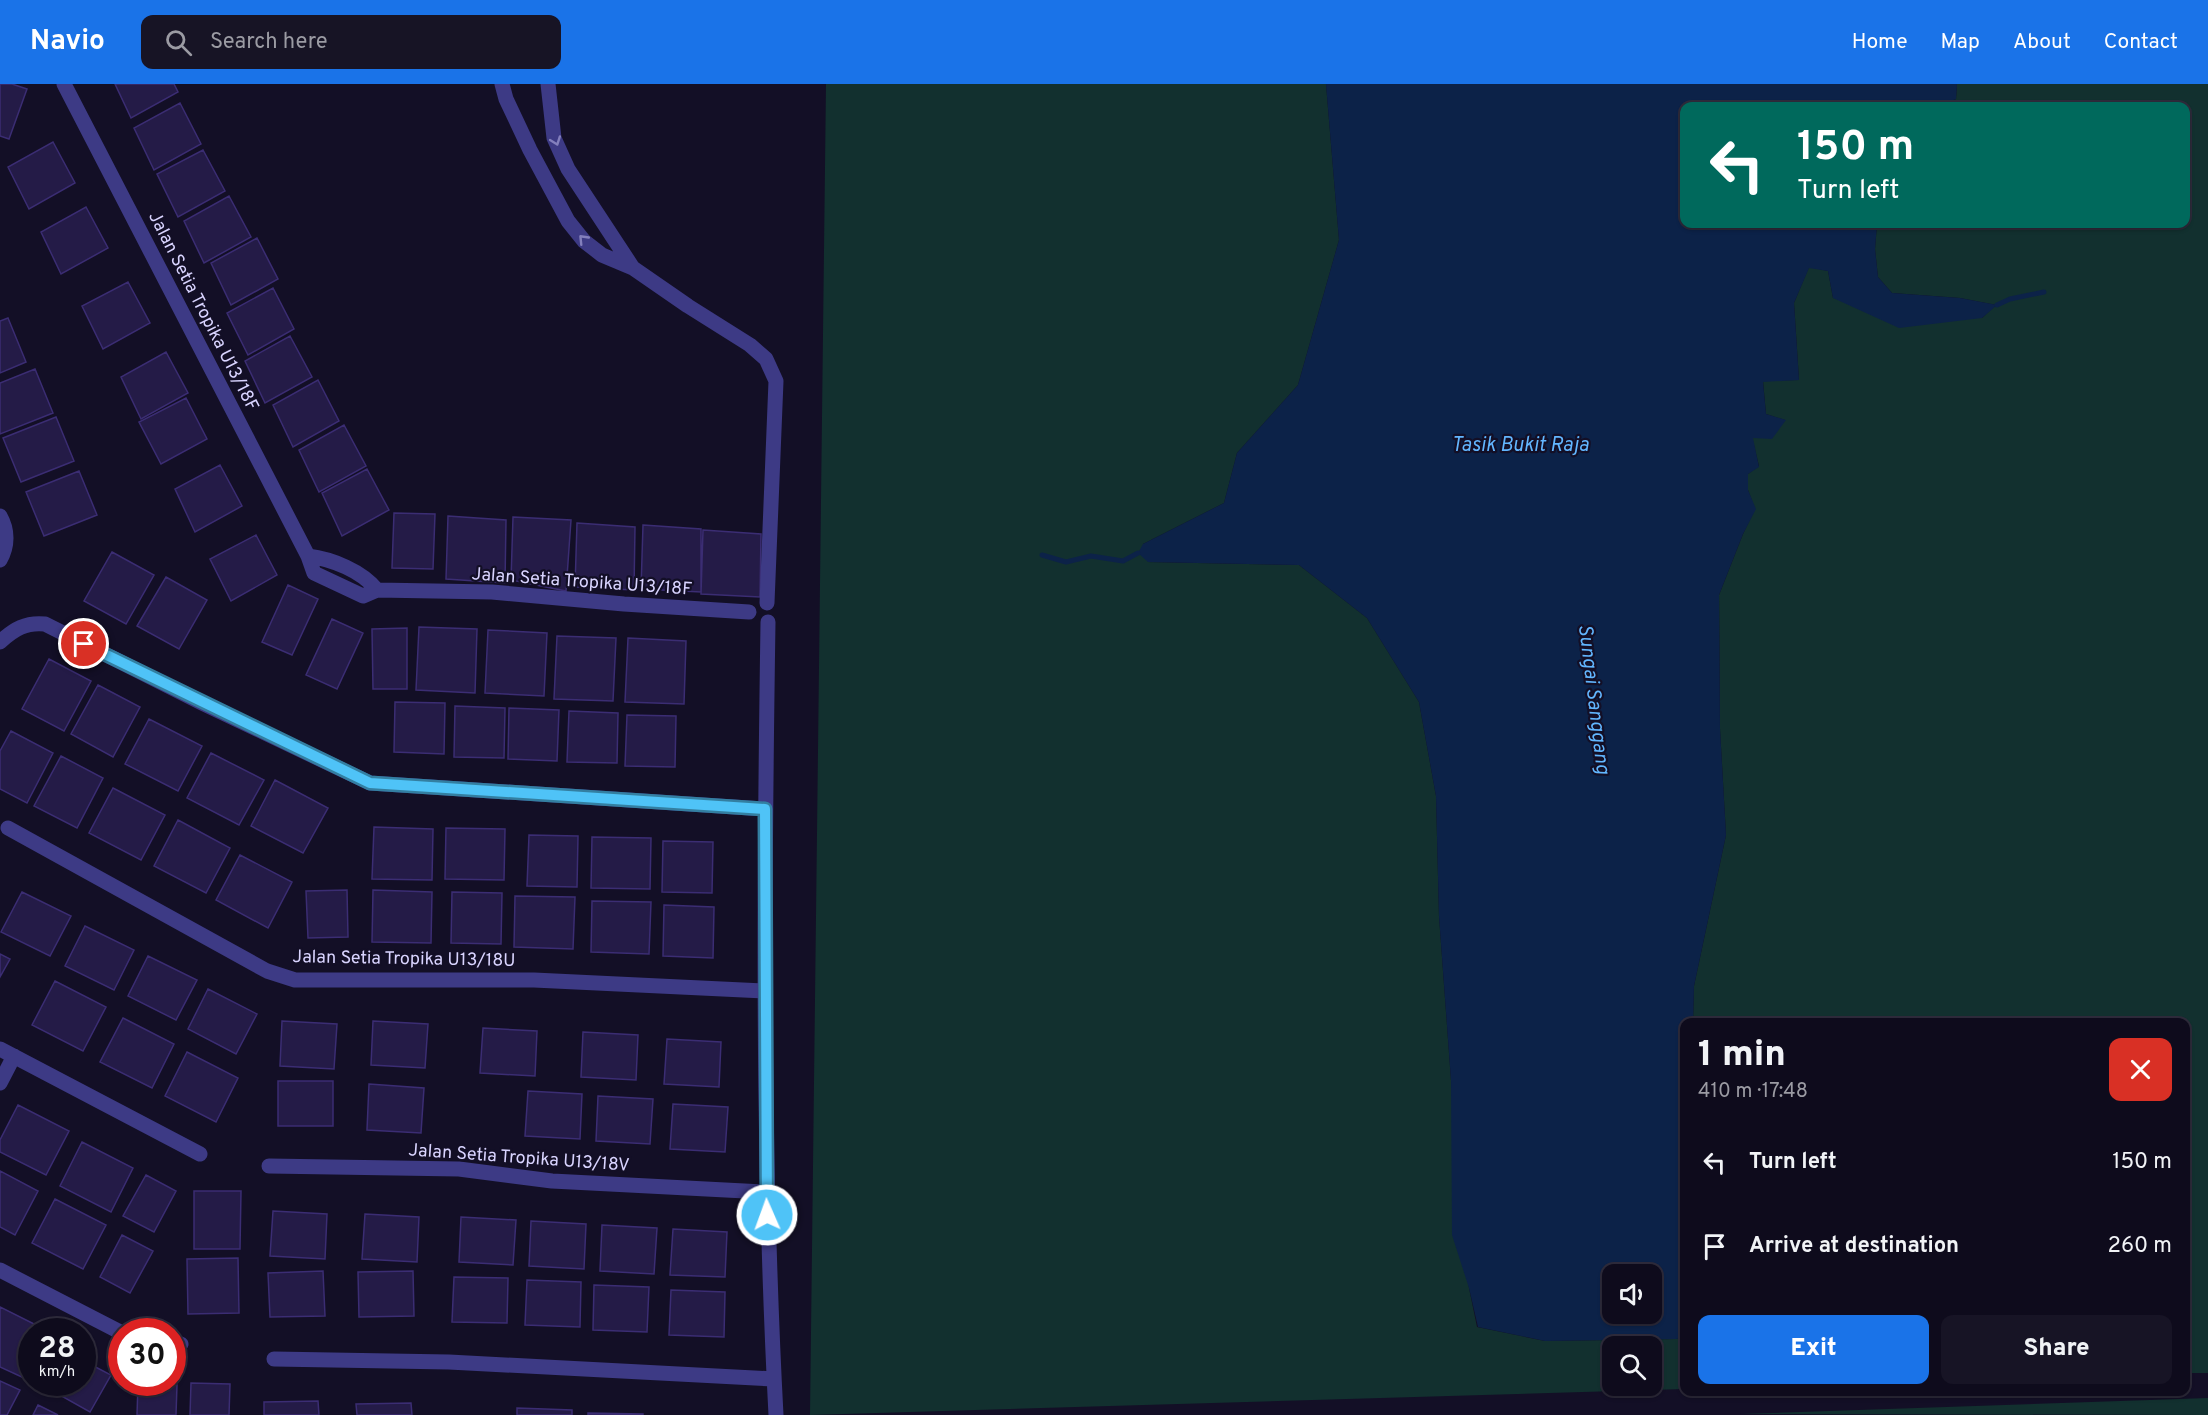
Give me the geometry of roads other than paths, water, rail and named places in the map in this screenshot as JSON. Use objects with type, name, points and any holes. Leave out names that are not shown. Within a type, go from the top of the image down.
[{"type":"street","name":"Jalan Setia Tropika U13/18F","points":[[64,84],[309,555],[325,558],[369,580],[377,590],[492,592],[749,612]]},
{"type":"street","points":[[502,84],[506,99],[530,150],[568,221],[584,241],[602,255],[633,267],[688,306],[750,345],[766,359],[776,381],[767,603],[772,612],[768,622],[765,809],[766,1192],[776,1415]]},
{"type":"street","points":[[548,84],[554,138],[568,169],[633,267]]},
{"type":"street","points":[[0,516],[6,544],[0,560]]},
{"type":"street","points":[[767,603],[755,602],[749,612],[753,622],[760,624],[768,622]]},
{"type":"street","points":[[0,642],[12,631],[31,622],[45,624],[202,703],[370,783],[765,809]]},
{"type":"street","name":"Jalan Setia Tropika U13/18U","points":[[8,828],[267,971],[295,980],[534,980],[765,991]]},
{"type":"street","points":[[0,1083],[7,1053],[200,1154]]},
{"type":"street","name":"Jalan Setia Tropika U13/18V","points":[[269,1166],[459,1169],[552,1181],[766,1192]]},
{"type":"street","points":[[0,1270],[108,1326]]},
{"type":"street","points":[[274,1359],[449,1362],[774,1379]]},
{"type":"water","name":"Tasik Bukit Raja","points":[[1326,84],[1957,84],[1956,99],[1949,102],[1680,102],[1680,228],[1877,228],[1875,249],[1878,277],[1892,293],[1960,298],[1997,305],[1982,318],[1899,328],[1833,298],[1828,271],[1809,268],[1794,303],[1799,380],[1763,382],[1766,414],[1786,420],[1772,439],[1753,438],[1759,467],[1748,474],[1748,490],[1756,509],[1743,534],[1719,595],[1720,729],[1726,835],[1694,986],[1693,1018],[1680,1018],[1680,1338],[1602,1336],[1602,1340],[1545,1341],[1478,1327],[1469,1288],[1452,1235],[1451,1080],[1439,916],[1436,796],[1419,702],[1367,618],[1299,565],[1148,562],[1138,553],[1143,544],[1224,503],[1237,453],[1298,385],[1339,240]]},
{"type":"waterway","points":[[1997,305],[2010,299],[2044,292]]},
{"type":"waterway","points":[[1042,555],[1066,562],[1091,556],[1123,561],[1138,553]]},
{"type":"water label","name":"Sungai Sanggang","points":[[1595,699]]}]
